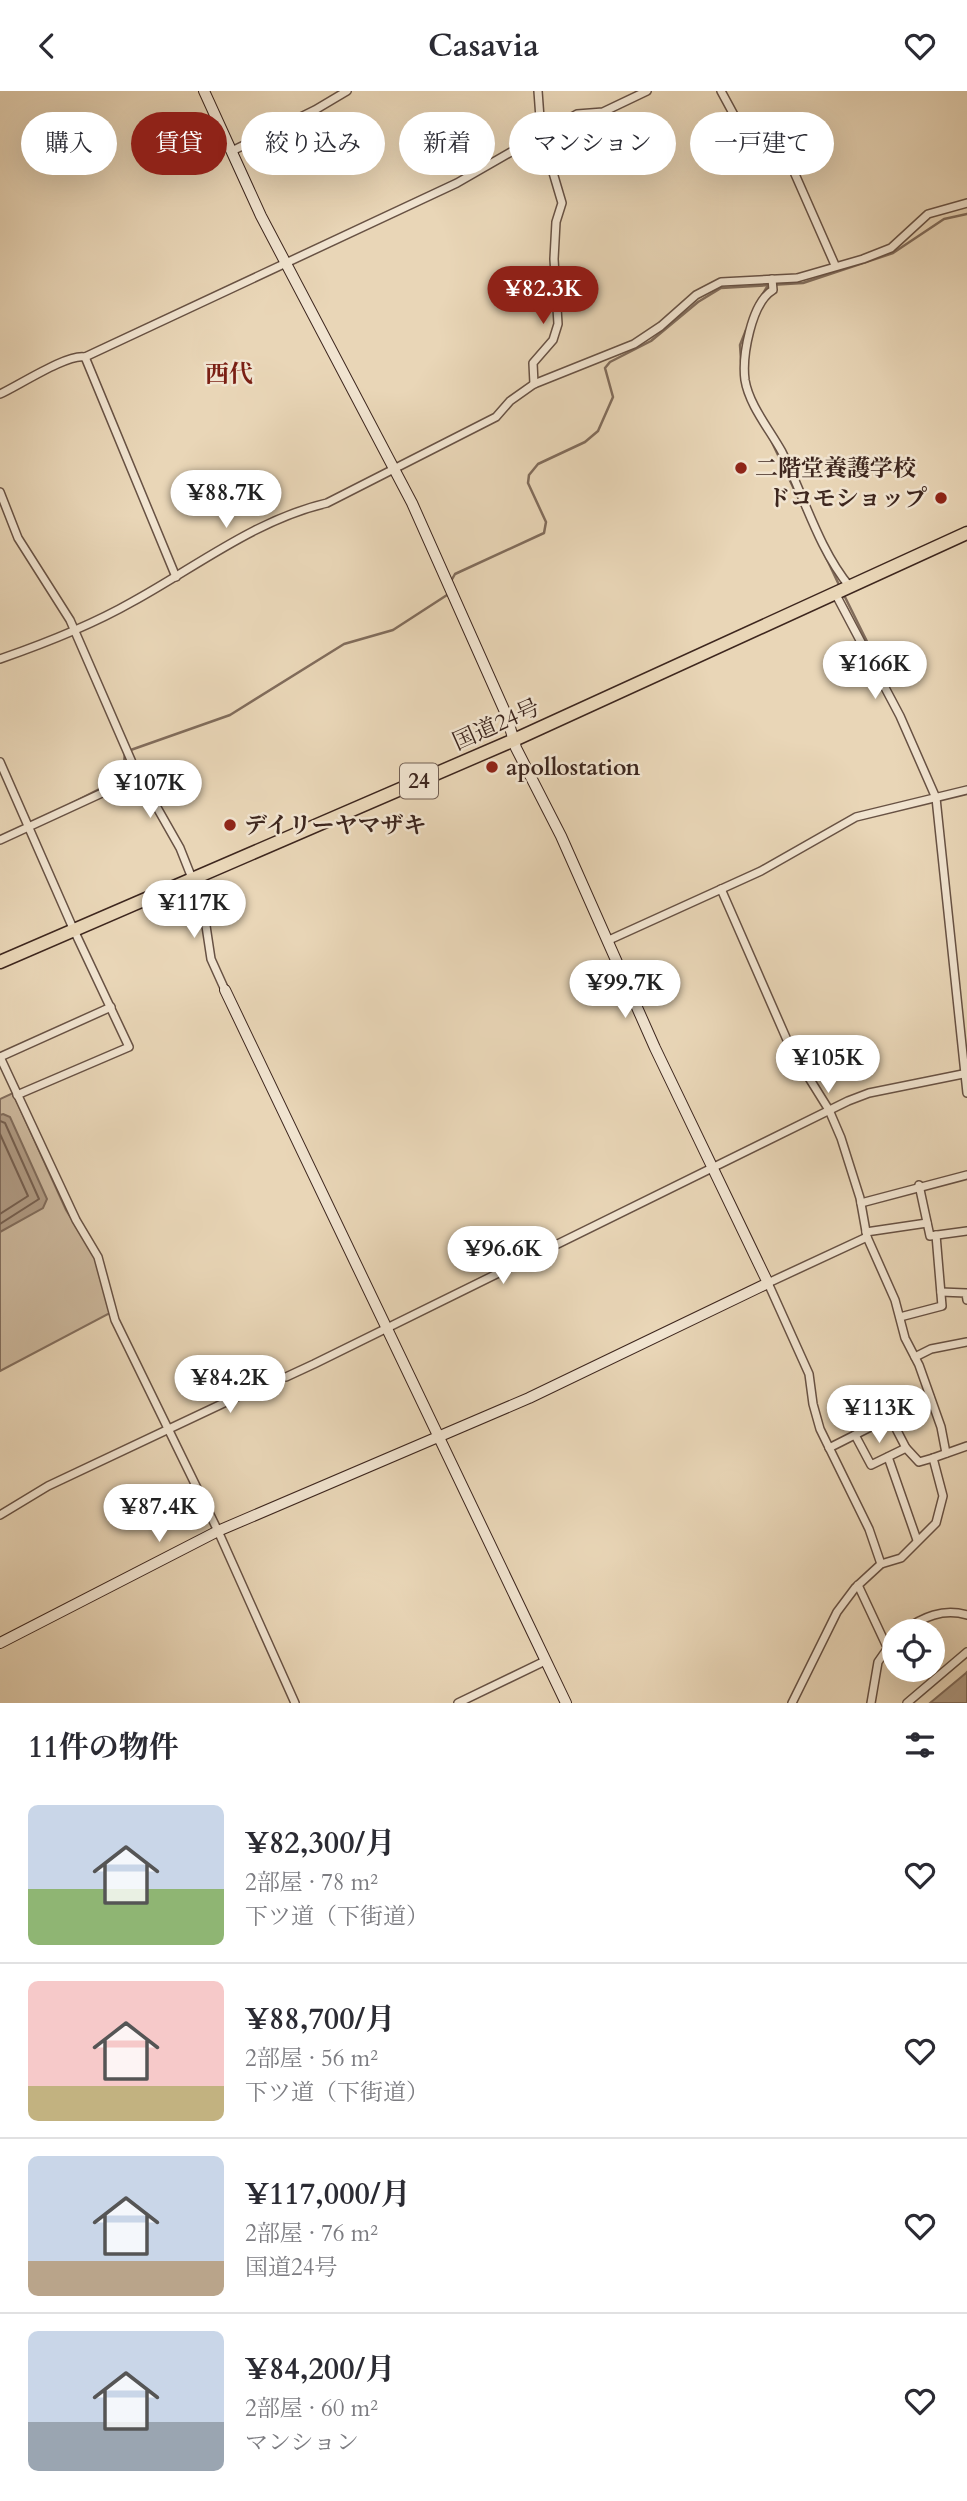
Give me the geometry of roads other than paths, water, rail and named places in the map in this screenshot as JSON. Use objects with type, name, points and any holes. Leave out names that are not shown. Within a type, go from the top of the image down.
[{"type":"highway","name":"国道24号","points":[[0,962],[514,740],[967,533]]},
{"type":"street","points":[[204,91],[286,264],[395,468],[506,713],[514,740],[609,940],[712,1170],[810,1374],[816,1418],[869,1529],[881,1565]]},
{"type":"street","points":[[232,151],[347,91]]},
{"type":"street","points":[[538,91],[540,112]]},
{"type":"street","points":[[603,112],[646,91]]},
{"type":"street","points":[[721,91],[747,139],[777,148],[787,156],[835,265]]},
{"type":"street","points":[[0,394],[60,363],[79,356],[85,357],[286,264],[489,166],[509,153]]},
{"type":"street","points":[[534,384],[533,363],[553,340],[558,324],[554,259],[556,222],[562,203],[554,175]]},
{"type":"street","points":[[0,659],[75,631],[176,577],[255,530],[308,507],[327,503],[496,417],[510,401],[534,384],[634,344],[661,326],[696,295],[721,282],[797,278],[891,248],[928,214],[967,203]]},
{"type":"street","points":[[772,279],[773,291],[765,295],[746,341],[745,381],[833,564],[850,587]]},
{"type":"street","points":[[85,357],[176,577]]},
{"type":"street","points":[[0,492],[18,538],[75,631],[139,776],[166,820],[194,879],[203,906],[211,959],[384,1327],[566,1703]]},
{"type":"street","points":[[835,593],[900,716],[936,798],[967,1093]]},
{"type":"street","points":[[0,762],[74,931],[129,1047],[17,1095]]},
{"type":"street","points":[[0,840],[28,823],[139,776]]},
{"type":"street","points":[[609,940],[761,871],[856,817],[967,790]]},
{"type":"street","points":[[721,889],[791,1049],[829,1110],[841,1138],[861,1203],[866,1235],[889,1285],[905,1338],[930,1397],[946,1453]]},
{"type":"street","points":[[111,1007],[0,1057],[76,1220],[98,1257],[116,1320],[218,1531],[295,1703]]},
{"type":"street","points":[[0,1515],[48,1486],[279,1377],[286,1377],[314,1364],[384,1327],[712,1170],[829,1110],[869,1093],[963,1074]]},
{"type":"street","points":[[861,1203],[919,1185],[967,1175]]},
{"type":"street","points":[[919,1185],[930,1236],[967,1231]]},
{"type":"street","points":[[0,1643],[218,1531],[440,1438],[866,1235],[927,1223]]},
{"type":"street","points":[[900,1317],[942,1306],[936,1235]]},
{"type":"street","points":[[941,1291],[966,1293],[967,1300]]},
{"type":"street","points":[[915,1357],[930,1349],[967,1342]]},
{"type":"street","points":[[829,1448],[930,1397]]},
{"type":"street","points":[[890,1417],[906,1448],[919,1462],[967,1446]]},
{"type":"street","points":[[855,1435],[871,1465],[906,1448]]},
{"type":"street","points":[[888,1457],[917,1540]]},
{"type":"street","points":[[792,1703],[837,1612],[858,1585],[881,1565],[901,1558],[936,1524],[943,1503],[933,1458]]},
{"type":"street","points":[[858,1585],[882,1636]]},
{"type":"street","points":[[925,1619],[934,1614],[967,1615]]},
{"type":"street","points":[[907,1703],[967,1652]]},
{"type":"street","points":[[871,1703],[878,1662],[882,1655]]},
{"type":"street","points":[[457,1703],[545,1661]]},
{"type":"water","points":[[0,1115],[10,1117],[47,1199],[43,1208],[0,1232]]},
{"type":"water","points":[[966,1673],[967,1703],[930,1703]]},
{"type":"waterway","points":[[451,581],[455,574],[544,533],[546,522],[528,483],[529,475],[538,464],[585,442],[598,431],[613,397],[605,368],[610,362],[651,341],[698,302],[721,288],[803,283],[893,253],[944,219],[967,214]]},
{"type":"waterway","points":[[756,305],[767,287]]},
{"type":"waterway","points":[[742,375],[740,345],[746,330]]},
{"type":"waterway","points":[[770,438],[840,587]]},
{"type":"waterway","points":[[843,593],[885,678]]},
{"type":"waterway","points":[[70,804],[123,777],[125,752],[230,715],[344,644],[393,630],[447,595]]},
{"type":"place","name":"二階堂養護学校","points":[[741,468]]},
{"type":"place","name":"ドコモショップ","points":[[941,498]]},
{"type":"place","name":"apollostation","points":[[492,767]]},
{"type":"place","name":"デイリーヤマザキ","points":[[230,825]]},
{"type":"district","name":"西代","points":[[229,374]]}]
